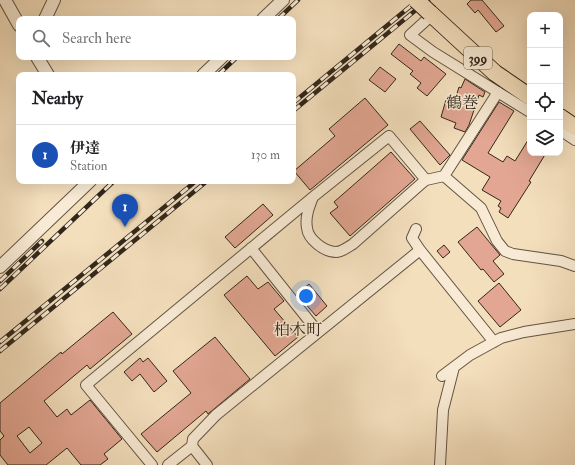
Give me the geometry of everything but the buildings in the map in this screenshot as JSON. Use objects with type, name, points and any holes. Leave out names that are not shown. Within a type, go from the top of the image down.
[{"type":"highway","name":"399","points":[[416,0],[495,73],[527,95]]},
{"type":"highway","points":[[563,119],[575,127]]},
{"type":"street","points":[[5,0],[16,20]]},
{"type":"street","points":[[46,16],[54,0]]},
{"type":"street","points":[[266,16],[283,0]]},
{"type":"street","points":[[431,14],[410,35],[433,52],[527,110]]},
{"type":"street","points":[[39,60],[46,72]]},
{"type":"street","points":[[206,72],[219,60]]},
{"type":"street","points":[[313,197],[307,217],[307,232],[311,238],[322,247],[336,252],[353,244],[426,180],[444,176],[498,92]]},
{"type":"street","points":[[563,132],[575,140]]},
{"type":"street","points":[[152,465],[86,385],[389,136],[426,180]]},
{"type":"street","points":[[444,176],[481,208],[497,241],[505,251],[513,254],[561,261],[575,266]]},
{"type":"street","points":[[0,267],[87,184]]},
{"type":"street","points":[[416,229],[412,238],[420,250],[494,342]]},
{"type":"street","points":[[251,248],[318,332]]},
{"type":"street","points":[[168,465],[192,446],[193,439],[216,415],[420,250]]},
{"type":"street","points":[[442,376],[470,355],[501,338],[524,332],[575,324]]},
{"type":"street","points":[[440,465],[443,410],[454,367]]},
{"type":"street","points":[[192,446],[207,465]]},
{"type":"railway","points":[[281,16],[298,0]]},
{"type":"railway","points":[[296,101],[418,0]]},
{"type":"railway","points":[[296,109],[428,0]]},
{"type":"railway","points":[[221,72],[234,60]]},
{"type":"railway","points":[[0,289],[111,184]]},
{"type":"railway","points":[[0,342],[192,184]]},
{"type":"railway","points":[[0,351],[203,184]]},
{"type":"railway","points":[[0,281],[42,241]]},
{"type":"place","name":"伊達","points":[[125,227]]},
{"type":"district","name":"鶴巻","points":[[462,102]]},
{"type":"district","name":"柏木町","points":[[298,329]]}]
